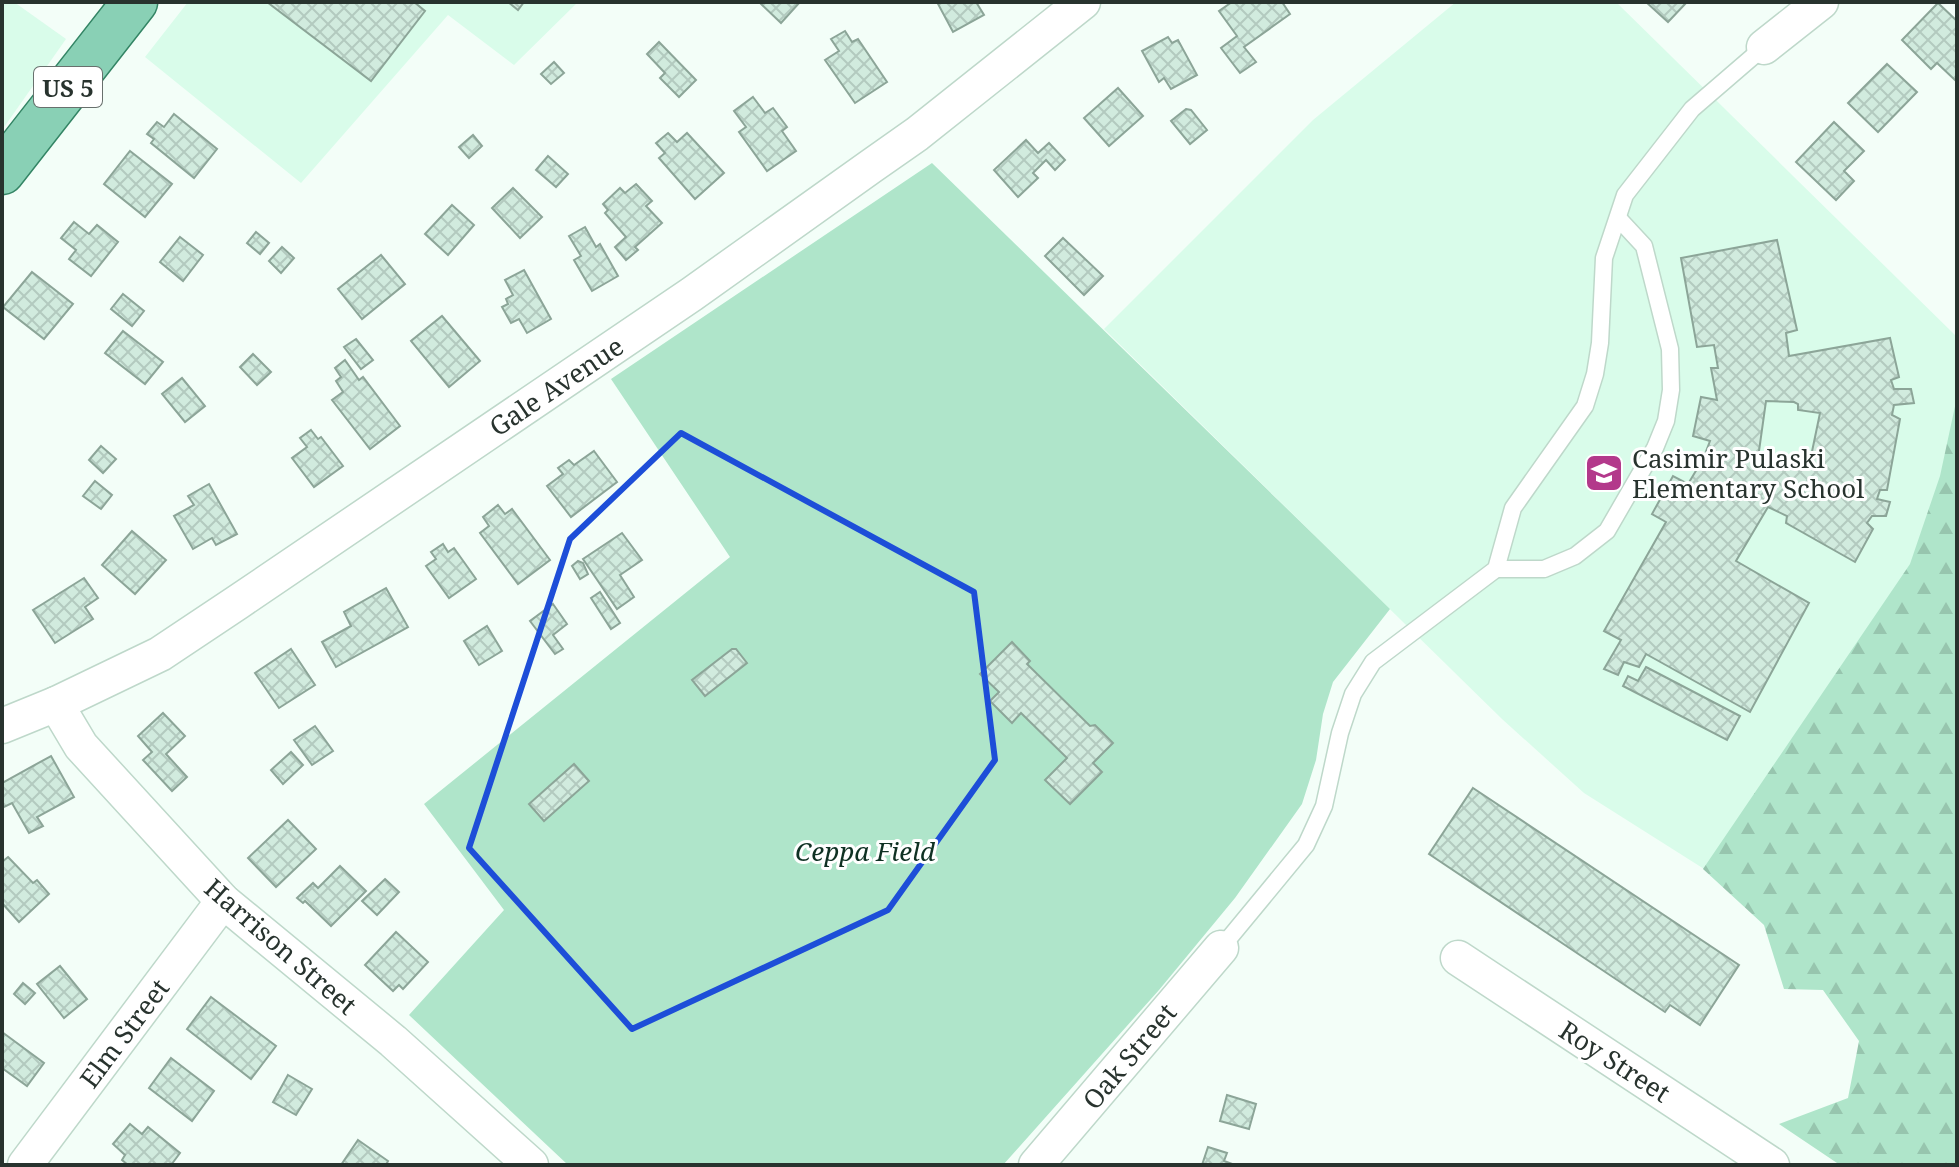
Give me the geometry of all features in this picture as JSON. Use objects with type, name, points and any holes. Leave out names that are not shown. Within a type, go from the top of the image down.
[{"type":"main road","name":"US 5","points":[[2,172],[135,2]]},
{"type":"street","name":"Gale Avenue","points":[[2,726],[160,654],[667,311],[917,134],[1083,2]]},
{"type":"street","points":[[1764,47],[1821,2]]},
{"type":"street","name":"Harrison Street","points":[[56,704],[89,756],[223,901],[393,1041],[531,1165]]},
{"type":"street","name":"Elm Street","points":[[25,1165],[223,901]]},
{"type":"street","name":"Oak Street","points":[[1036,1165],[1221,948]]},
{"type":"street","name":"Roy Street","points":[[1458,958],[1772,1165]]},
{"type":"lane","points":[[1496,569],[1513,508],[1585,406],[1600,343],[1604,258],[1625,195],[1692,109],[1764,47]]},
{"type":"lane","points":[[1221,948],[1306,845],[1324,806],[1340,733],[1353,694],[1373,662],[1496,569],[1544,569],[1575,556],[1607,531],[1655,448],[1666,421],[1671,390],[1670,349],[1644,246],[1618,218]]},
{"type":"highlighted area","points":[[681,433],[974,592],[995,760],[888,910],[632,1029],[469,848],[570,539]]},
{"type":"shaded area","points":[[2,2],[14,2],[66,39],[2,130]]},
{"type":"shaded area","points":[[188,2],[578,2],[514,65],[448,15],[301,183],[145,57]]},
{"type":"shaded area","name":"Casimir Pulaski Elementary School","points":[[1456,2],[1616,2],[1957,337],[1957,1029],[1584,793],[1502,719],[1104,329],[1313,120]]},
{"type":"green space","name":"Ceppa Field","points":[[932,163],[1390,609],[1333,682],[1323,714],[1316,760],[1302,804],[1235,898],[1159,990],[1003,1165],[568,1165],[409,1015],[504,910],[424,804],[730,557],[611,379]]},
{"type":"green space","points":[[1957,397],[1957,1165],[1840,1165],[1779,1124],[1848,1098],[1859,1041],[1823,990],[1784,989],[1764,925],[1703,869],[1910,564],[1940,476]]},
{"type":"building","points":[[267,2],[414,2],[425,11],[371,81]]},
{"type":"building","points":[[508,2],[524,2],[518,10]]},
{"type":"building","points":[[759,2],[800,2],[781,23]]},
{"type":"building","points":[[937,2],[976,2],[984,15],[953,32]]},
{"type":"building","points":[[1232,2],[1282,2],[1290,14],[1244,47],[1256,62],[1240,73],[1221,48],[1237,36],[1219,11]]},
{"type":"building","points":[[1646,2],[1687,2],[1668,22]]},
{"type":"building","points":[[1938,3],[1957,21],[1957,82],[1937,63],[1931,69],[1902,40]]},
{"type":"building","points":[[845,31],[852,42],[858,39],[887,82],[855,103],[825,60],[839,51],[831,39]]},
{"type":"building","points":[[1168,37],[1172,43],[1178,40],[1197,75],[1171,89],[1164,78],[1159,82],[1142,51]]},
{"type":"building","points":[[659,42],[696,80],[679,97],[660,78],[665,73],[647,54]]},
{"type":"building","points":[[554,62],[564,73],[551,84],[541,74]]},
{"type":"building","points":[[1887,64],[1917,92],[1878,132],[1848,103]]},
{"type":"building","points":[[1118,88],[1143,116],[1109,146],[1084,118]]},
{"type":"building","points":[[753,97],[765,113],[773,108],[787,127],[782,131],[796,151],[767,171],[739,132],[746,127],[734,111]]},
{"type":"building","points":[[1186,109],[1191,110],[1207,130],[1190,144],[1171,121]]},
{"type":"building","points":[[174,114],[217,149],[194,178],[151,143],[154,139],[147,134],[157,122],[164,127]]},
{"type":"building","points":[[1834,122],[1864,151],[1844,171],[1854,181],[1836,200],[1796,162]]},
{"type":"building","points":[[668,133],[677,142],[687,133],[724,173],[695,199],[659,158],[665,153],[656,143]]},
{"type":"building","points":[[473,135],[482,146],[469,158],[459,147]]},
{"type":"building","points":[[1026,140],[1038,153],[1049,143],[1065,160],[1055,170],[1046,160],[1033,173],[1038,178],[1018,197],[994,170]]},
{"type":"building","points":[[130,151],[172,184],[145,217],[104,184]]},
{"type":"building","points":[[548,156],[568,174],[556,187],[536,170]]},
{"type":"building","points":[[636,184],[652,201],[646,206],[662,223],[635,247],[638,250],[626,260],[615,247],[626,237],[605,213],[608,210],[603,204],[620,188],[625,193]]},
{"type":"building","points":[[513,188],[542,217],[520,238],[492,208]]},
{"type":"building","points":[[452,205],[474,225],[448,255],[425,234]]},
{"type":"building","points":[[74,222],[89,234],[97,225],[118,242],[91,276],[69,259],[76,250],[61,238]]},
{"type":"building","points":[[585,227],[596,247],[600,244],[618,276],[592,291],[574,260],[581,256],[569,236]]},
{"type":"building","points":[[256,232],[269,243],[260,254],[247,243]]},
{"type":"building","points":[[180,237],[203,255],[183,281],[160,262]]},
{"type":"building","points":[[1063,238],[1103,276],[1084,295],[1045,256]]},
{"type":"building","points":[[1777,240],[1797,330],[1786,333],[1789,356],[1890,338],[1899,377],[1891,380],[1894,389],[1911,389],[1914,403],[1894,405],[1892,415],[1900,419],[1887,490],[1880,490],[1877,499],[1890,502],[1886,516],[1872,516],[1867,523],[1873,529],[1855,562],[1786,523],[1787,516],[1768,507],[1736,561],[1809,603],[1750,712],[1646,654],[1639,667],[1624,662],[1618,675],[1604,669],[1621,640],[1604,631],[1666,522],[1652,514],[1673,476],[1688,484],[1710,441],[1693,436],[1701,397],[1717,400],[1711,368],[1718,368],[1714,345],[1697,347],[1681,258]],"holes":[[[1766,401],[1798,404],[1798,410],[1820,413],[1809,466],[1792,463],[1789,468],[1758,458]]]},
{"type":"building","points":[[282,247],[294,258],[281,273],[269,261]]},
{"type":"building","points":[[381,255],[405,284],[362,319],[338,289]]},
{"type":"building","points":[[524,270],[551,319],[527,333],[519,319],[511,323],[502,307],[508,304],[506,299],[513,295],[505,280]]},
{"type":"building","points":[[32,272],[73,304],[44,339],[3,307]]},
{"type":"building","points":[[123,294],[144,311],[132,326],[111,309]]},
{"type":"building","points":[[442,316],[480,361],[449,387],[411,341]]},
{"type":"building","points":[[123,331],[163,362],[145,384],[105,353]]},
{"type":"building","points":[[356,339],[373,360],[361,369],[344,347]]},
{"type":"building","points":[[253,354],[271,372],[257,385],[240,367]]},
{"type":"building","points":[[345,360],[359,380],[363,377],[400,426],[370,449],[332,400],[343,392],[336,381],[341,377],[335,368]]},
{"type":"building","points":[[182,378],[205,406],[185,422],[162,394]]},
{"type":"building","points":[[311,430],[318,439],[321,437],[343,466],[314,487],[292,458],[307,447],[300,438]]},
{"type":"building","points":[[101,446],[116,459],[103,473],[89,460]]},
{"type":"building","points":[[594,451],[617,482],[571,517],[547,486],[563,474],[558,468],[569,460],[574,465]]},
{"type":"building","points":[[95,481],[112,495],[101,509],[83,496]]},
{"type":"building","points":[[209,484],[237,534],[216,545],[212,538],[193,549],[174,516],[194,505],[188,496]]},
{"type":"building","points":[[498,505],[505,514],[512,509],[550,560],[518,584],[480,533],[489,526],[483,517]]},
{"type":"building","points":[[132,531],[166,560],[135,594],[102,565]]},
{"type":"building","points":[[622,533],[642,560],[620,575],[634,597],[617,609],[583,559]]},
{"type":"building","points":[[443,544],[448,552],[454,548],[476,579],[449,598],[426,566],[436,559],[431,552]]},
{"type":"building","points":[[578,561],[583,563],[588,574],[580,579],[572,566]]},
{"type":"building","points":[[84,578],[98,598],[85,607],[93,619],[55,643],[33,610]]},
{"type":"building","points":[[386,588],[408,627],[336,667],[322,642],[351,626],[344,612]]},
{"type":"building","points":[[600,592],[620,623],[611,629],[591,598]]},
{"type":"building","points":[[553,604],[567,624],[553,635],[563,649],[555,654],[530,621]]},
{"type":"building","points":[[487,626],[502,651],[479,665],[464,641]]},
{"type":"building","points":[[1012,642],[1030,661],[1027,664],[1090,726],[1095,725],[1113,743],[1093,763],[1102,772],[1070,804],[1045,780],[1067,758],[1021,713],[1012,723],[990,701],[999,692],[980,674]]},
{"type":"building","points":[[291,649],[315,685],[279,708],[255,673]]},
{"type":"building","points":[[736,649],[747,663],[705,696],[692,680]]},
{"type":"building","points":[[1646,667],[1740,716],[1727,740],[1623,686],[1628,676],[1638,681]]},
{"type":"building","points":[[163,713],[185,736],[166,754],[187,777],[172,791],[143,760],[152,752],[138,736]]},
{"type":"building","points":[[315,726],[333,751],[312,765],[294,740]]},
{"type":"building","points":[[291,752],[303,765],[283,784],[271,770]]},
{"type":"building","points":[[51,756],[74,797],[37,817],[43,826],[29,833],[12,803],[2,808],[2,783]]},
{"type":"building","points":[[574,764],[589,781],[544,821],[529,804]]},
{"type":"building","points":[[1473,788],[1739,965],[1700,1025],[1670,1005],[1665,1012],[1429,854]]},
{"type":"building","points":[[288,820],[316,849],[276,887],[248,858]]},
{"type":"building","points":[[8,857],[33,883],[37,880],[49,894],[19,922],[2,903],[2,862]]},
{"type":"building","points":[[340,866],[366,891],[331,926],[305,901],[303,903],[297,898],[313,883],[318,888]]},
{"type":"building","points":[[385,879],[399,892],[377,915],[362,901]]},
{"type":"building","points":[[396,932],[428,962],[403,989],[399,985],[393,991],[365,965]]},
{"type":"building","points":[[60,966],[87,999],[64,1018],[37,984]]},
{"type":"building","points":[[23,983],[35,993],[25,1004],[14,994]]},
{"type":"building","points":[[211,997],[276,1046],[251,1079],[187,1029]]},
{"type":"building","points":[[2,1032],[44,1063],[27,1086],[2,1068]]},
{"type":"building","points":[[171,1058],[214,1091],[192,1121],[149,1088]]},
{"type":"building","points":[[288,1075],[312,1089],[296,1115],[273,1102]]},
{"type":"building","points":[[1227,1095],[1256,1104],[1249,1129],[1220,1121]]},
{"type":"building","points":[[130,1124],[142,1134],[148,1127],[180,1153],[171,1165],[128,1165],[122,1160],[125,1155],[113,1144]]},
{"type":"building","points":[[358,1140],[388,1161],[386,1165],[341,1165]]},
{"type":"building","points":[[1208,1147],[1227,1153],[1224,1161],[1235,1165],[1202,1165]]},
{"type":"place","name":"Casimir Pulaski Elementary School","points":[[1604,473]]}]
